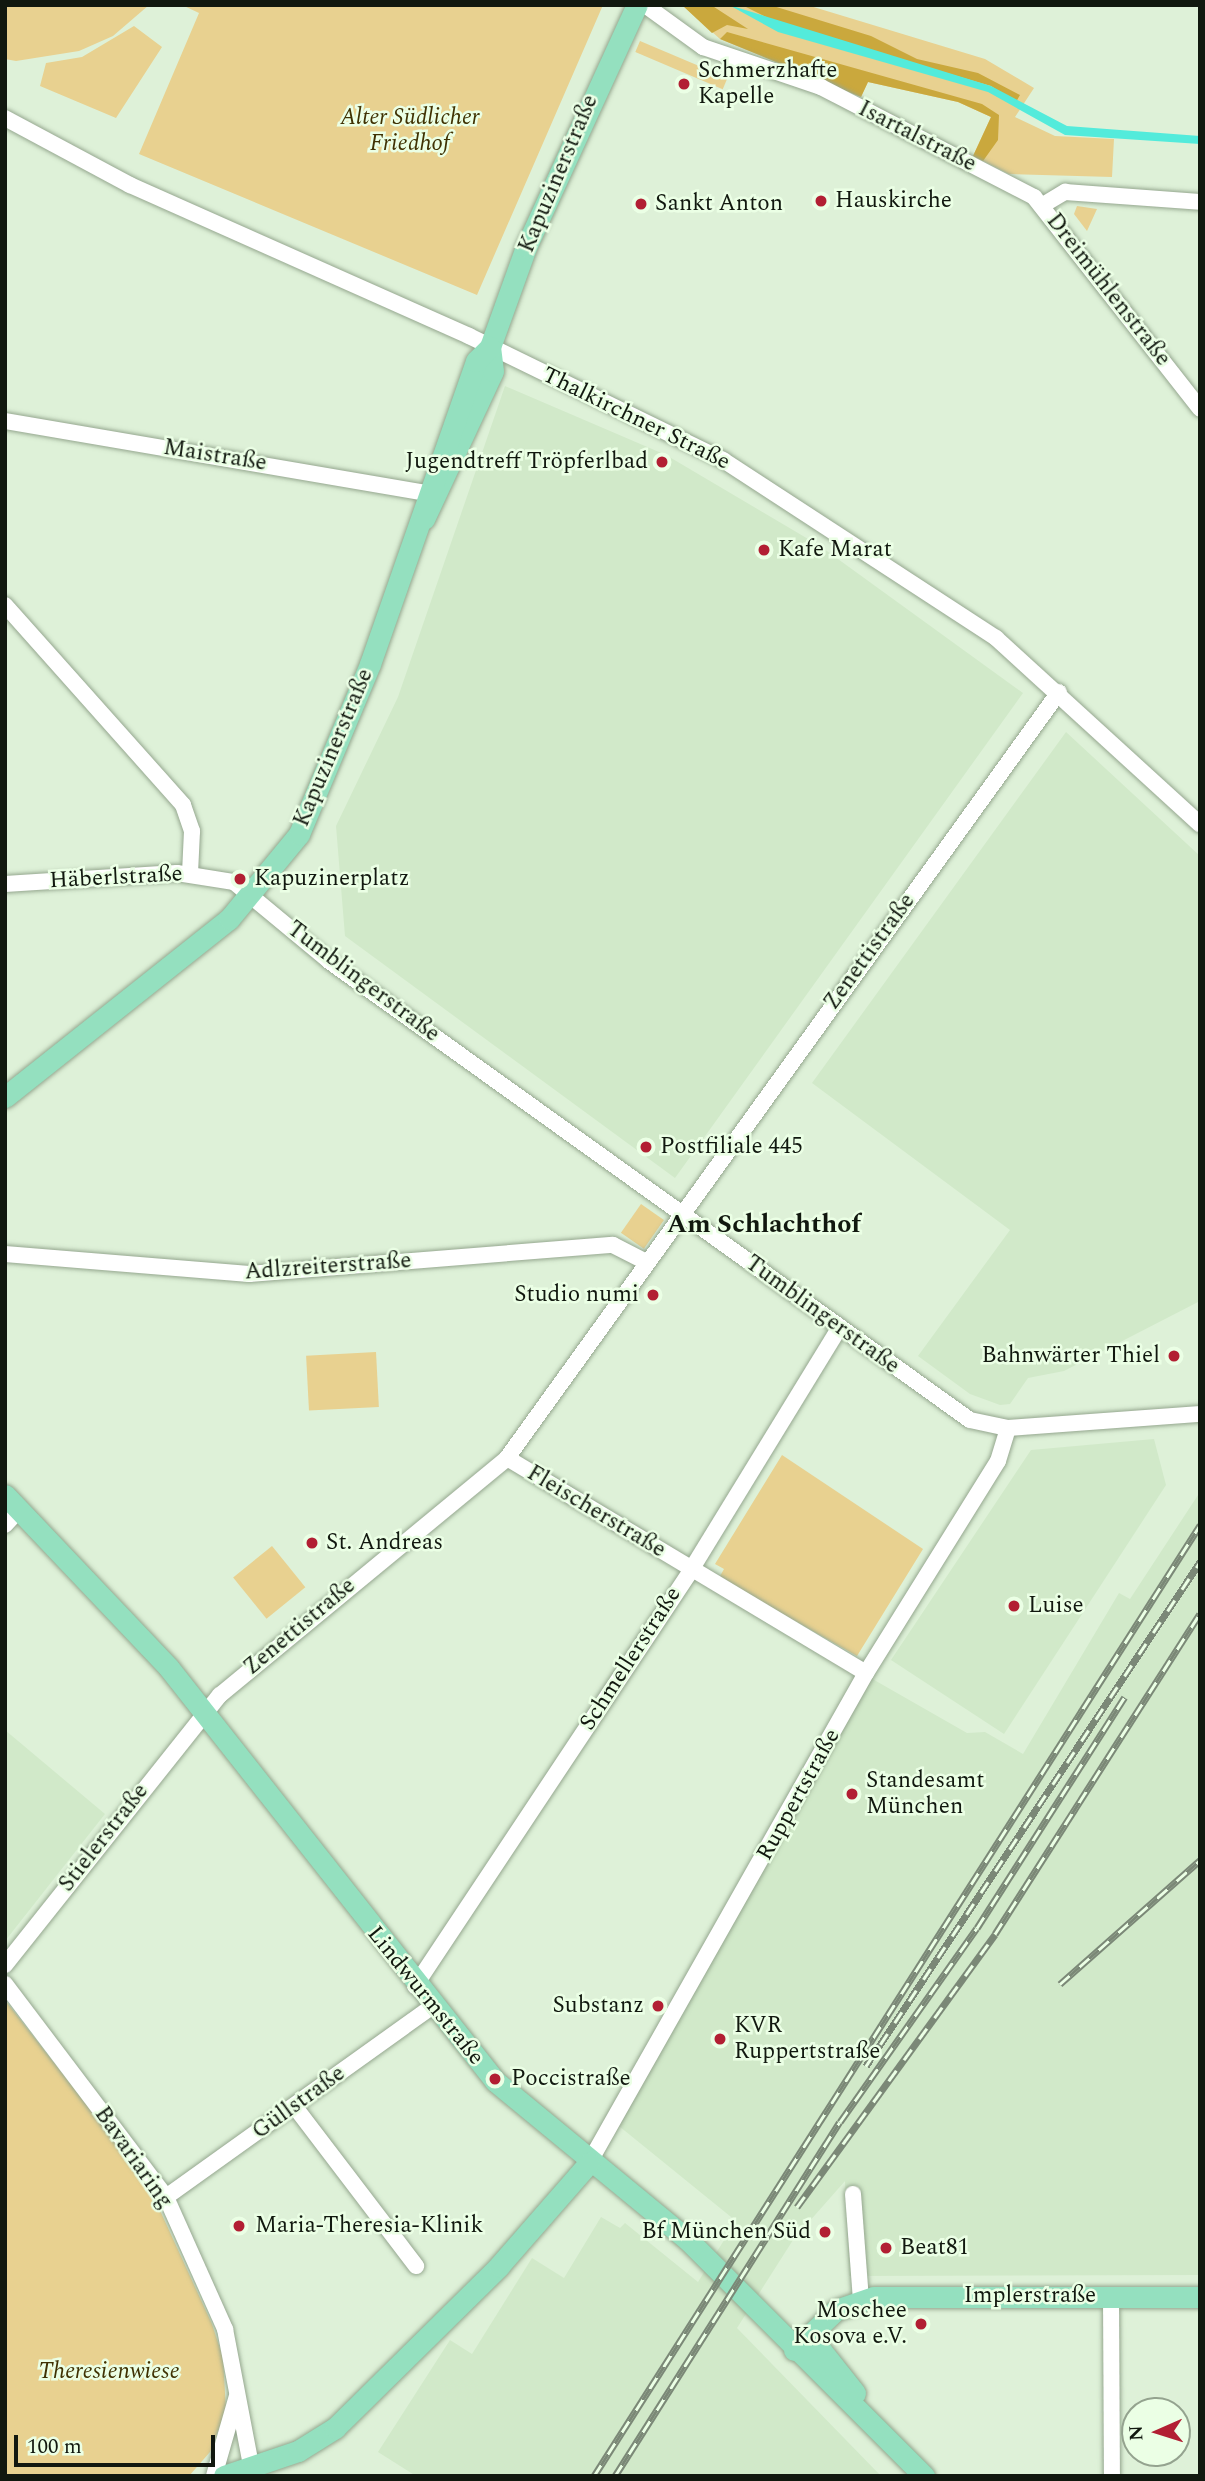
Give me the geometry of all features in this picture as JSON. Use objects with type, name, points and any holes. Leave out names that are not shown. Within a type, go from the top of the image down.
[{"type":"main road","name":"Kapuzinerstraße","points":[[5,1097],[253,896],[299,834],[325,783],[419,527],[425,494],[476,361],[490,347],[526,247],[637,5]]},
{"type":"main road","name":"Kapuzinerstraße","points":[[419,527],[439,498],[493,371],[490,347]]},
{"type":"main road","name":"Lindwurmstraße","points":[[10,1510],[131,1625],[204,1712],[431,2007],[495,2081],[589,2163],[688,2240],[806,2339],[924,2476]]},
{"type":"main road","points":[[224,2476],[252,2470],[298,2451],[335,2428],[499,2266],[589,2163]]},
{"type":"main road","name":"Implerstraße","points":[[806,2339],[836,2310],[861,2300],[1200,2297]]},
{"type":"street","name":"Isartalstraße","points":[[645,5],[703,47],[821,87],[1043,205]]},
{"type":"street","name":"Thalkirchner Straße","points":[[5,118],[130,185],[490,347],[723,460],[960,612],[1059,692],[1200,824]]},
{"type":"street","points":[[1043,205],[1070,192],[1200,202]]},
{"type":"street","name":"Dreimühlenstraße","points":[[1043,205],[1200,409]]},
{"type":"street","name":"Maistraße","points":[[5,421],[425,494]]},
{"type":"street","points":[[5,606],[183,805],[192,827],[190,874]]},
{"type":"street","name":"Zenettistraße","points":[[204,1712],[507,1458],[1059,692]]},
{"type":"street","name":"Häberlstraße","points":[[5,884],[190,874],[227,880],[253,896]]},
{"type":"street","name":"Tumblingerstraße","points":[[253,896],[329,961],[683,1213],[958,1414],[1008,1428],[1200,1415]]},
{"type":"street","name":"Adlzreiterstraße","points":[[5,1254],[249,1274],[613,1245],[646,1262]]},
{"type":"street","name":"Schmellerstraße","points":[[415,1986],[691,1570],[840,1327]]},
{"type":"street","name":"Ruppertstraße","points":[[589,2163],[866,1673],[998,1461],[1008,1428]]},
{"type":"street","name":"Fleischerstraße","points":[[507,1458],[866,1673]]},
{"type":"street","name":"Stielerstraße","points":[[5,1965],[204,1712]]},
{"type":"street","name":"Bavariaring","points":[[5,1984],[166,2197],[225,2329],[239,2390],[252,2470]]},
{"type":"street","name":"Güllstraße","points":[[166,2197],[431,2007]]},
{"type":"street","points":[[295,2107],[416,2266]]},
{"type":"street","points":[[853,2194],[861,2300]]},
{"type":"street","points":[[1111,2296],[1112,2476]]},
{"type":"street","name":"Bavariaring","points":[[214,2476],[239,2390]]},
{"type":"shaded area","points":[[682,5],[711,5],[748,29],[727,25],[712,33]]},
{"type":"shaded area","points":[[742,5],[770,5],[871,36],[917,59],[978,73],[1020,95],[1016,102],[991,86],[782,25]]},
{"type":"shaded area","points":[[727,32],[982,104],[999,115],[998,140],[983,161],[973,156],[991,117],[958,102],[868,82],[861,97],[720,39]]},
{"type":"shaded area","points":[[505,386],[666,455],[820,546],[1023,693],[675,1178],[345,936],[336,826],[398,697]]},
{"type":"shaded area","points":[[1066,732],[1200,856],[1200,1301],[1064,1371],[1028,1378],[1010,1404],[1000,1405],[970,1394],[918,1356],[1010,1230],[812,1083]]},
{"type":"shaded area","points":[[1154,1439],[1166,1485],[1004,1734],[891,1660],[1031,1450]]},
{"type":"shaded area","points":[[1200,1492],[1200,2275],[849,2276],[845,2181],[793,2240],[737,2328],[881,2476],[416,2476],[378,2452],[450,2340],[472,2354],[532,2258],[564,2278],[601,2217],[620,2228],[625,2223],[698,2282],[736,2221],[614,2122],[869,1677],[967,1733],[985,1732],[1023,1754],[1119,1593],[1130,1599]]},
{"type":"shaded area","points":[[5,1730],[105,1814],[5,1941]]},
{"type":"green space","points":[[5,5],[149,5],[113,36],[79,51],[16,61],[5,59]]},
{"type":"green space","name":"Alter Südlicher Friedhof","points":[[182,5],[603,5],[477,295],[139,154],[199,13]]},
{"type":"green space","points":[[682,5],[807,5],[985,59],[1034,88],[1015,117],[1055,136],[1114,139],[1112,177],[1009,174],[973,156],[991,117],[958,102],[868,82],[861,97],[720,39]]},
{"type":"green space","points":[[134,26],[162,47],[116,118],[40,86],[46,63],[82,57]]},
{"type":"green space","points":[[640,41],[727,78],[723,89],[635,52]]},
{"type":"green space","points":[[1077,206],[1097,209],[1087,231],[1074,214]]},
{"type":"green space","points":[[641,1204],[664,1220],[644,1249],[621,1233]]},
{"type":"green space","points":[[376,1352],[379,1407],[309,1411],[306,1356]]},
{"type":"green space","points":[[782,1455],[923,1549],[857,1656],[719,1578],[724,1569],[715,1564]]},
{"type":"green space","points":[[272,1546],[305,1587],[266,1619],[233,1577]]},
{"type":"green space","name":"Theresienwiese","points":[[5,2000],[147,2182],[212,2324],[223,2358],[226,2410],[210,2452],[189,2476],[5,2476]]},
{"type":"water","points":[[729,5],[991,86],[1067,126],[1200,136],[1200,144],[1065,135],[988,92],[778,32]]},
{"type":"railway","points":[[594,2476],[1200,1525]]},
{"type":"railway","points":[[866,2066],[1200,1562]]},
{"type":"railway","points":[[797,2207],[995,1934],[1200,1614]]},
{"type":"railway","points":[[615,2476],[840,2122],[977,1928],[1125,1697]]},
{"type":"railway","points":[[1060,1984],[1200,1860]]},
{"type":"place","name":"Schmerzhafte Kapelle","points":[[684,84]]},
{"type":"place","name":"Hauskirche","points":[[821,201]]},
{"type":"place","name":"Sankt Anton","points":[[641,204]]},
{"type":"place","name":"Jugendtreff Tröpferlbad","points":[[662,462]]},
{"type":"place","name":"Kafe Marat","points":[[764,550]]},
{"type":"place","name":"Kapuzinerplatz","points":[[240,879]]},
{"type":"place","name":"Postfiliale 445","points":[[646,1147]]},
{"type":"place","name":"Studio numi","points":[[653,1295]]},
{"type":"place","name":"Bahnwärter Thiel","points":[[1174,1356]]},
{"type":"place","name":"St. Andreas","points":[[312,1543]]},
{"type":"place","name":"Luise","points":[[1014,1606]]},
{"type":"place","name":"Standesamt München","points":[[852,1794]]},
{"type":"place","name":"Substanz","points":[[658,2006]]},
{"type":"place","name":"KVR Ruppertstraße","points":[[720,2039]]},
{"type":"place","name":"Poccistraße","points":[[495,2079]]},
{"type":"place","name":"Maria-Theresia-Klinik","points":[[239,2226]]},
{"type":"place","name":"Bf München Süd","points":[[825,2232]]},
{"type":"place","name":"Beat81","points":[[886,2248]]},
{"type":"place","name":"Moschee Kosova e.V.","points":[[921,2324]]},
{"type":"district","name":"Am Schlachthof","points":[[764,1225]]}]
